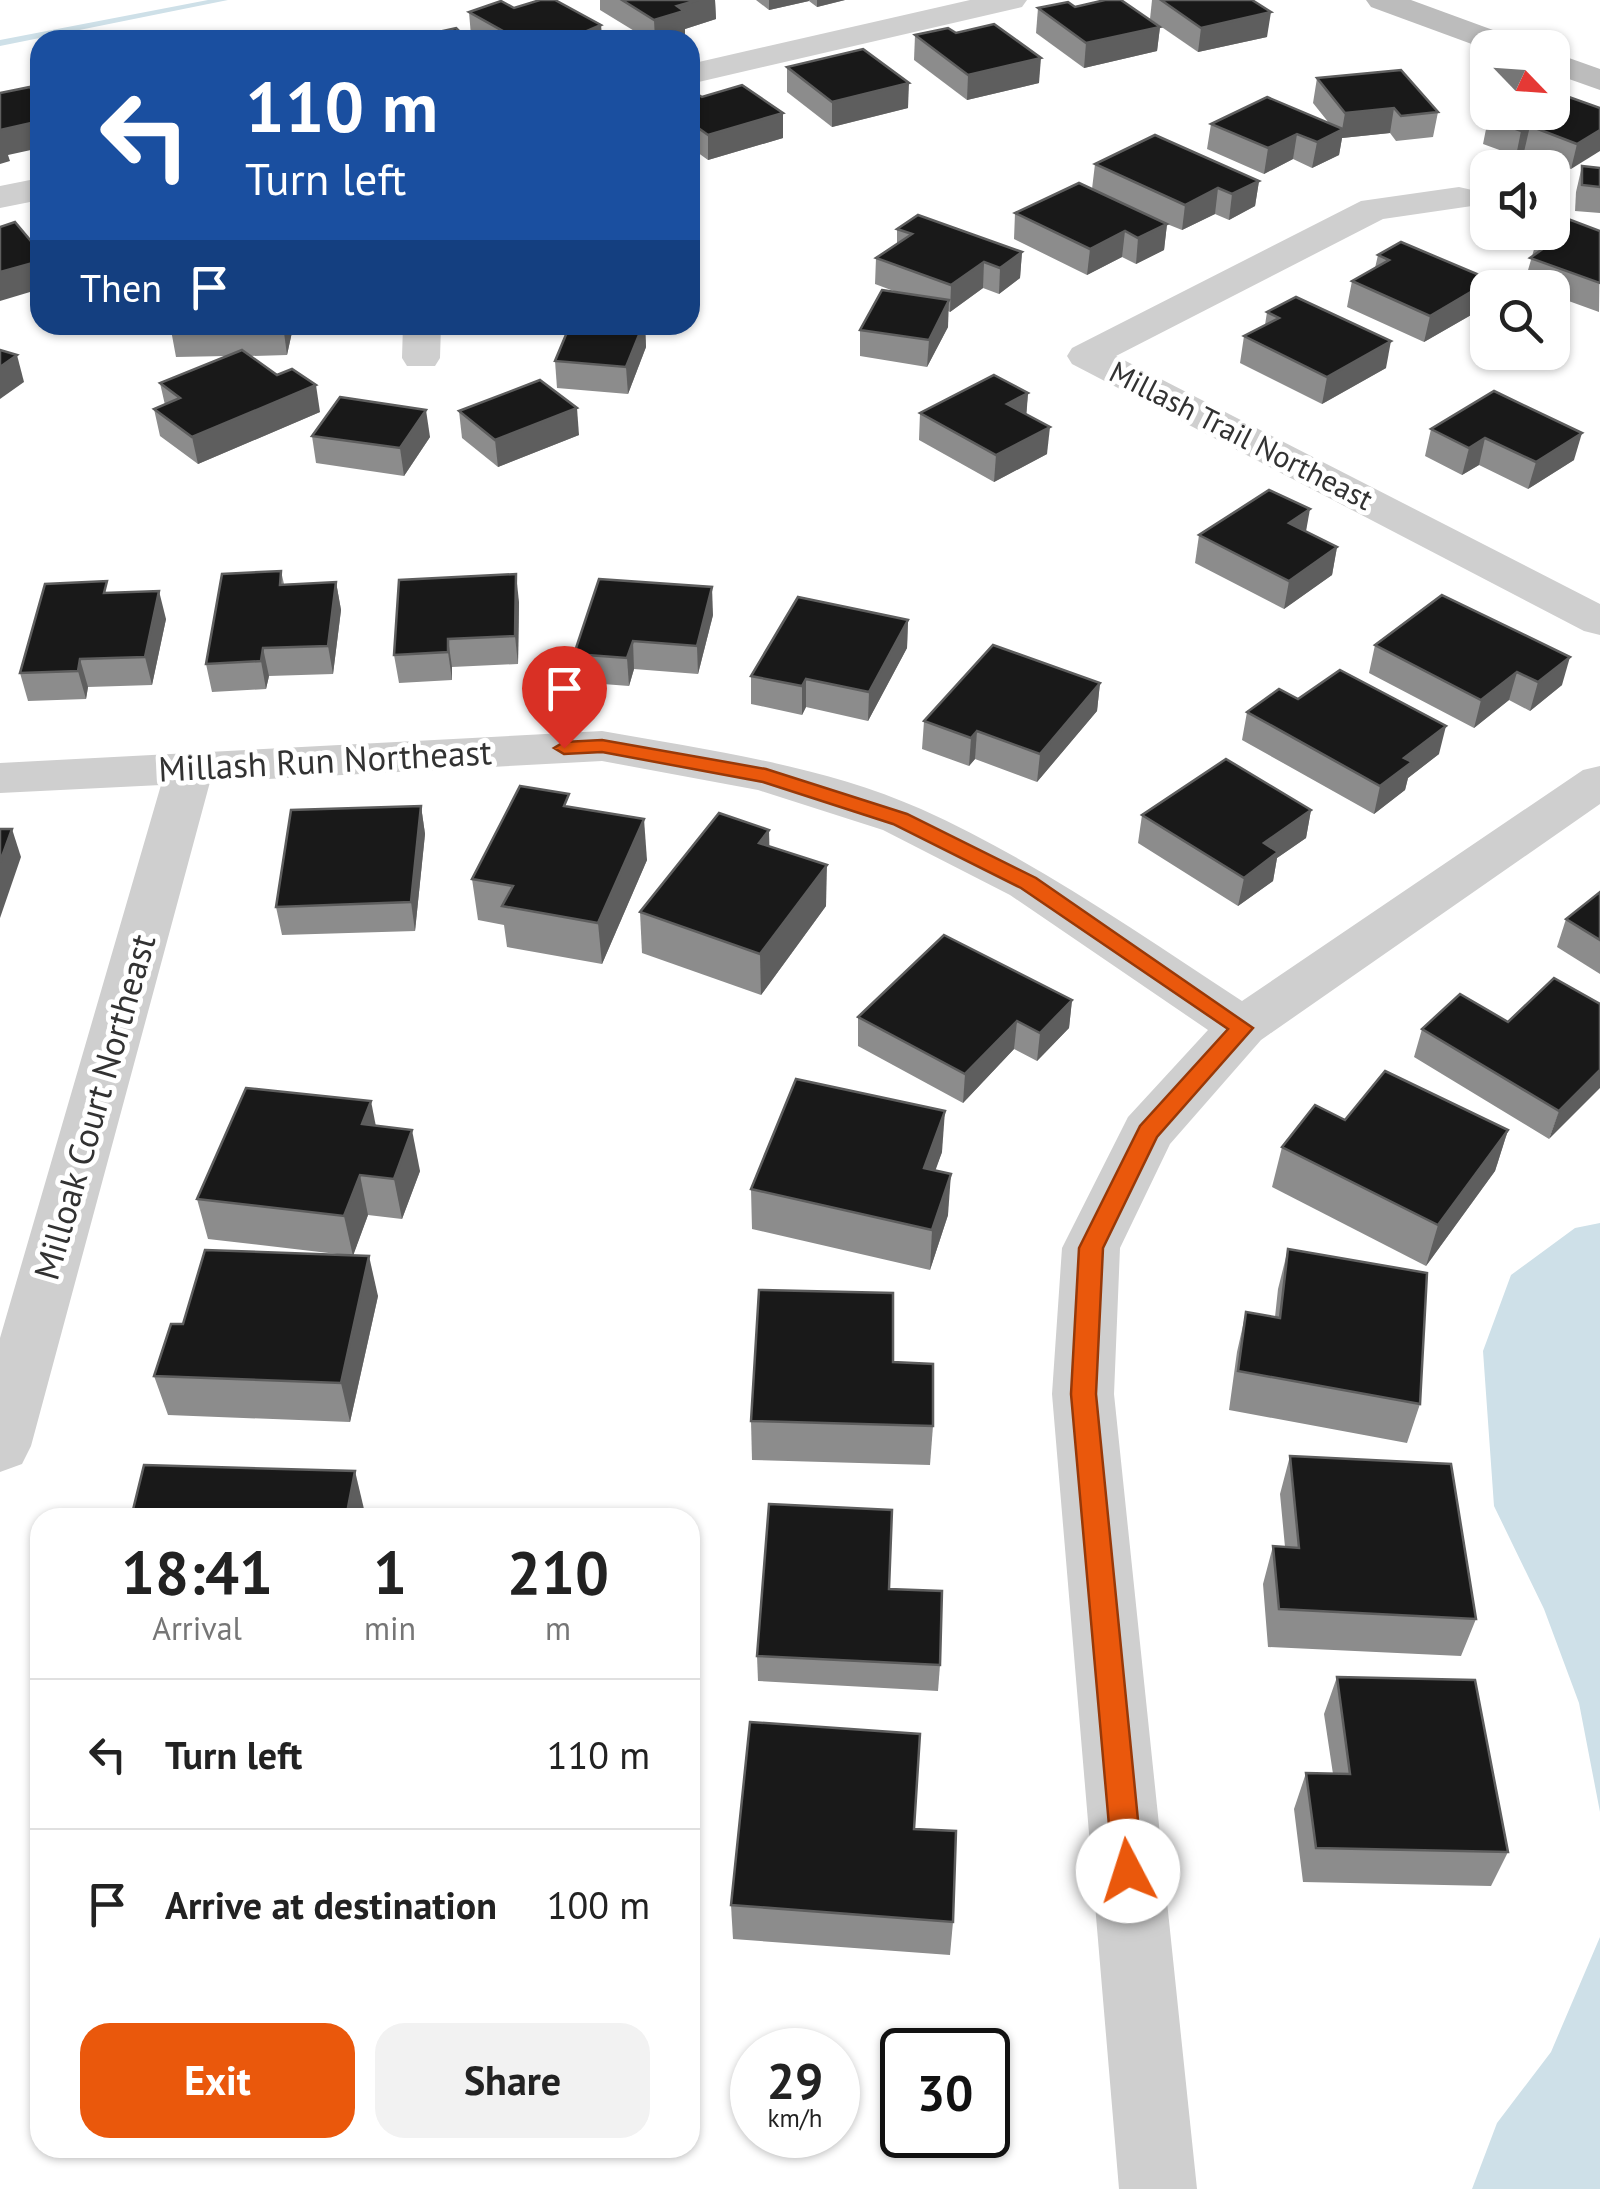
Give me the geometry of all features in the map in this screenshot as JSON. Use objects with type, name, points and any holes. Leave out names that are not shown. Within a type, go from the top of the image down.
[{"type":"street","points":[[700,71],[950,6],[1011,0]]},
{"type":"street","points":[[1382,0],[1470,32]]},
{"type":"street","points":[[1570,69],[1600,80]]},
{"type":"street","points":[[0,198],[30,190]]},
{"type":"street","name":"Millash Trail Northeast","points":[[1459,198],[1374,209],[1086,356],[1600,622]]},
{"type":"street","name":"Millash Run Northeast","points":[[0,778],[602,746],[766,776],[900,819],[1028,883],[1242,1028]]},
{"type":"street","name":"Milloak Court Northeast","points":[[0,1446],[190,768]]},
{"type":"street","points":[[1158,2189],[1084,1394],[1091,1248],[1148,1132],[1242,1028],[1600,781]]},
{"type":"shaded area","points":[[1600,1223],[1600,1812],[1579,1703],[1544,1609],[1494,1506],[1483,1351],[1511,1275],[1575,1228]]},
{"type":"shaded area","points":[[1600,1937],[1600,2189],[1472,2189],[1497,2123],[1551,2052]]},
{"type":"building","points":[[555,0],[601,25],[589,30],[501,30],[469,12],[501,1],[514,8]]},
{"type":"building","points":[[622,0],[698,0],[677,6],[684,11],[654,20]]},
{"type":"building","points":[[1121,0],[1160,27],[1086,43],[1038,8],[1068,2],[1075,7]]},
{"type":"building","points":[[1161,0],[1252,0],[1271,12],[1201,28]]},
{"type":"building","points":[[994,24],[1041,58],[968,75],[915,35],[948,28],[956,33]]},
{"type":"building","points":[[863,49],[909,83],[832,102],[787,67]]},
{"type":"building","points":[[1401,70],[1438,112],[1401,116],[1394,108],[1345,113],[1317,78]]},
{"type":"building","points":[[742,85],[783,113],[708,135],[700,129],[702,97]]},
{"type":"building","points":[[30,87],[30,123],[0,130],[0,93]]},
{"type":"building","points":[[1267,97],[1343,129],[1317,142],[1297,134],[1268,148],[1211,124]]},
{"type":"building","points":[[1570,97],[1600,108],[1600,130],[1577,144],[1540,130],[1570,130]]},
{"type":"building","points":[[1155,135],[1259,181],[1232,194],[1218,188],[1185,205],[1095,164]]},
{"type":"building","points":[[1582,166],[1600,168],[1600,187],[1582,185]]},
{"type":"building","points":[[1079,183],[1167,224],[1138,238],[1125,231],[1090,249],[1015,213]]},
{"type":"building","points":[[918,215],[1022,252],[1000,268],[984,262],[951,285],[876,258],[912,234],[897,229]]},
{"type":"building","points":[[1570,220],[1600,231],[1600,283],[1530,258],[1541,250],[1570,250]]},
{"type":"building","points":[[15,222],[30,240],[30,264],[0,272],[0,227]]},
{"type":"building","points":[[1401,242],[1470,271],[1470,292],[1430,316],[1352,281],[1389,260],[1378,255]]},
{"type":"building","points":[[882,290],[949,300],[929,340],[860,330]]},
{"type":"building","points":[[1296,297],[1391,341],[1327,377],[1244,336],[1279,318],[1267,312]]},
{"type":"building","points":[[566,335],[639,335],[626,367],[555,361]]},
{"type":"building","points":[[0,350],[17,355],[0,367]]},
{"type":"building","points":[[242,350],[277,375],[292,369],[316,385],[192,437],[154,409],[180,398],[160,383]]},
{"type":"building","points":[[994,375],[1028,393],[1007,404],[1050,427],[996,455],[920,413]]},
{"type":"building","points":[[540,380],[577,408],[495,440],[459,411]]},
{"type":"building","points":[[1494,391],[1582,433],[1536,462],[1485,438],[1469,448],[1431,429]]},
{"type":"building","points":[[340,397],[426,410],[400,448],[312,436]]},
{"type":"building","points":[[1269,490],[1310,509],[1289,523],[1337,547],[1289,581],[1199,535]]},
{"type":"building","points":[[281,571],[280,585],[336,582],[328,646],[263,648],[261,661],[206,664],[222,574]]},
{"type":"building","points":[[516,574],[515,636],[448,639],[448,652],[394,655],[399,580]]},
{"type":"building","points":[[599,579],[712,587],[697,646],[633,641],[627,658],[574,654]]},
{"type":"building","points":[[107,581],[104,593],[159,591],[145,657],[80,659],[78,671],[20,673],[45,584]]},
{"type":"building","points":[[1442,595],[1570,657],[1538,682],[1517,672],[1481,700],[1375,645]]},
{"type":"building","points":[[798,597],[908,620],[869,692],[806,679],[802,686],[751,676]]},
{"type":"building","points":[[993,645],[1100,683],[1040,754],[977,731],[971,738],[924,721]]},
{"type":"building","points":[[1340,670],[1446,726],[1404,758],[1412,762],[1380,786],[1247,712],[1279,689],[1298,699]]},
{"type":"building","points":[[1226,759],[1311,810],[1264,843],[1278,852],[1244,878],[1142,815]]},
{"type":"building","points":[[520,786],[569,794],[564,806],[644,819],[598,923],[502,906],[513,886],[472,879]]},
{"type":"building","points":[[421,806],[411,902],[276,907],[291,810]]},
{"type":"building","points":[[719,813],[769,830],[759,843],[827,865],[760,954],[640,912]]},
{"type":"building","points":[[0,829],[12,829],[0,862]]},
{"type":"building","points":[[1600,892],[1600,940],[1566,919]]},
{"type":"building","points":[[944,935],[1072,1000],[1040,1033],[1017,1021],[965,1074],[858,1017]]},
{"type":"building","points":[[1554,978],[1600,1004],[1600,1070],[1559,1111],[1422,1029],[1460,994],[1508,1022]]},
{"type":"building","points":[[1385,1071],[1508,1130],[1438,1225],[1282,1147],[1315,1105],[1345,1120]]},
{"type":"building","points":[[796,1079],[945,1111],[924,1168],[951,1174],[932,1230],[751,1189]]},
{"type":"building","points":[[246,1088],[371,1101],[362,1124],[412,1130],[394,1179],[360,1175],[344,1216],[197,1199]]},
{"type":"building","points":[[1288,1249],[1427,1273],[1420,1404],[1238,1371],[1246,1312],[1280,1318]]},
{"type":"building","points":[[205,1250],[369,1256],[341,1383],[154,1376],[171,1324],[183,1324]]},
{"type":"building","points":[[759,1290],[893,1293],[893,1362],[933,1364],[933,1426],[751,1421]]},
{"type":"building","points":[[1290,1456],[1451,1464],[1476,1619],[1279,1609],[1273,1546],[1299,1548]]},
{"type":"building","points":[[144,1465],[355,1471],[348,1508],[133,1508]]},
{"type":"building","points":[[769,1504],[892,1510],[889,1589],[942,1591],[940,1665],[757,1656]]},
{"type":"building","points":[[1337,1677],[1475,1680],[1508,1852],[1316,1848],[1306,1773],[1350,1774]]},
{"type":"building","points":[[750,1722],[920,1734],[914,1829],[956,1831],[953,1922],[731,1905]]},
{"type":"waterway","points":[[67,30],[223,0]]},
{"type":"waterway","points":[[0,43],[30,37]]},
{"type":"route","points":[[564,748],[602,746],[766,776],[900,819],[1028,883],[1242,1028],[1148,1132],[1091,1248],[1084,1394],[1128,1871]]}]
